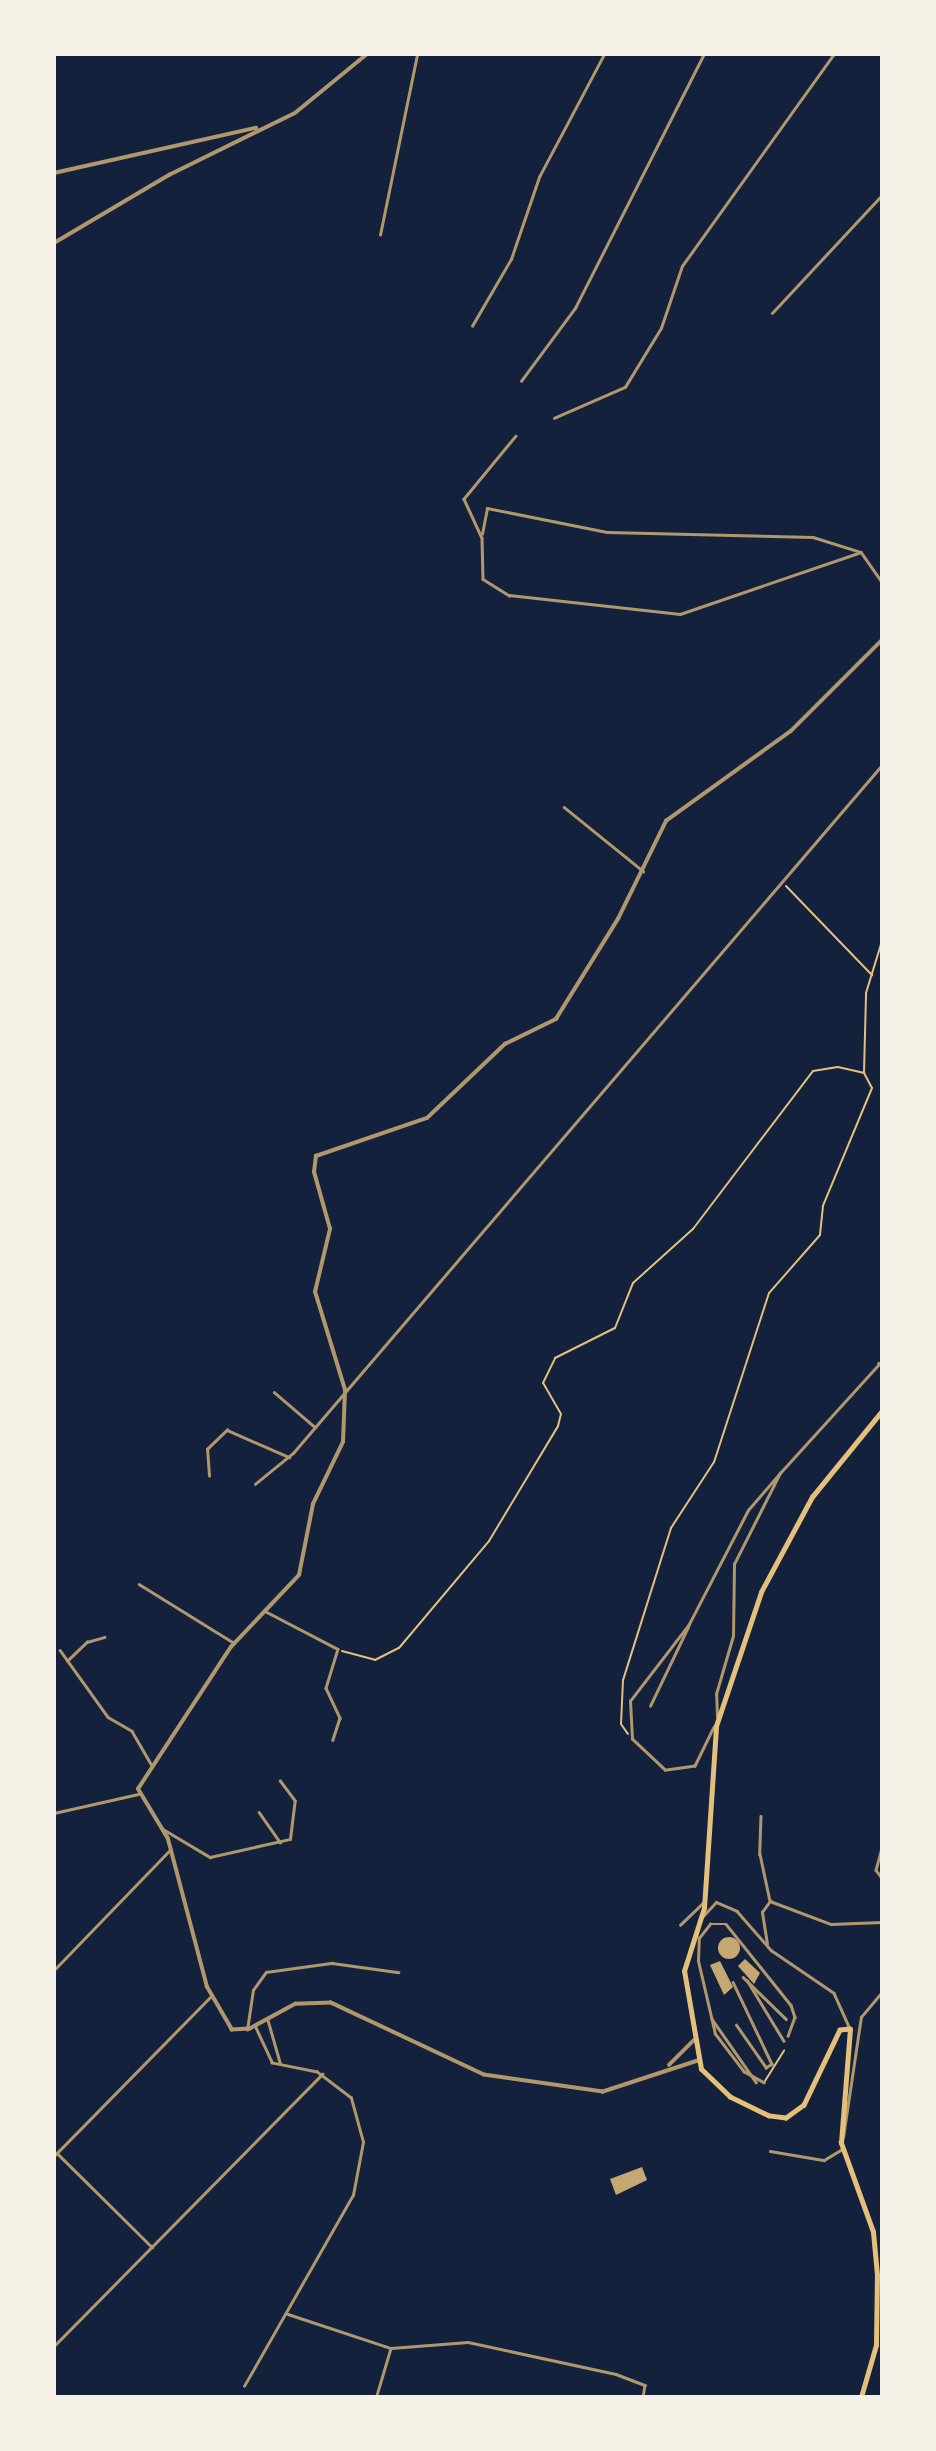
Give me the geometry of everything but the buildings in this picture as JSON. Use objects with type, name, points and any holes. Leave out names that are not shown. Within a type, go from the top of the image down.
[{"type":"main road","points":[[861,2397],[877,2338],[876,2250],[842,2146],[850,2029],[840,2030],[809,2099],[784,2118],[735,2100],[698,2061],[684,1971],[697,1939],[705,1902],[718,1720],[770,1570],[816,1492],[882,1411]]},
{"type":"street","points":[[54,243],[311,102],[367,54]]},
{"type":"street","points":[[380,235],[417,54]]},
{"type":"street","points":[[472,326],[511,259],[539,177],[604,54]]},
{"type":"street","points":[[521,381],[576,306],[704,54]]},
{"type":"street","points":[[554,418],[625,387],[661,328],[682,265],[834,54]]},
{"type":"street","points":[[54,173],[265,126]]},
{"type":"street","points":[[772,313],[882,195]]},
{"type":"street","points":[[482,538],[465,495],[516,436]]},
{"type":"street","points":[[861,552],[696,610],[661,614],[501,592],[483,579],[483,511],[489,508],[607,532],[796,535],[861,552],[882,582]]},
{"type":"street","points":[[138,1794],[152,1765],[234,1643],[305,1563],[313,1504],[345,1434],[345,1390],[315,1295],[330,1226],[315,1158],[327,1148],[427,1118],[505,1044],[552,1023],[643,871],[670,818],[791,731],[882,640]]},
{"type":"street","points":[[255,1484],[289,1458],[882,765]]},
{"type":"street","points":[[564,807],[643,871]]},
{"type":"street","points":[[650,1706],[748,1510],[881,1363]]},
{"type":"street","points":[[274,1392],[315,1427]]},
{"type":"street","points":[[209,1475],[207,1449],[227,1430],[289,1458]]},
{"type":"street","points":[[690,1624],[632,1698],[631,1736],[654,1764],[682,1773],[698,1761],[718,1720],[716,1694],[733,1633],[732,1571],[780,1473]]},
{"type":"street","points":[[139,1584],[234,1643]]},
{"type":"street","points":[[265,1611],[317,1632],[338,1649],[326,1688],[340,1718],[332,1740]]},
{"type":"street","points":[[67,1661],[86,1642],[104,1637]]},
{"type":"street","points":[[60,1650],[108,1717],[132,1731],[152,1765]]},
{"type":"street","points":[[163,1829],[201,1855],[235,1852],[280,1842],[292,1837],[296,1816],[294,1795],[280,1781]]},
{"type":"street","points":[[54,1813],[138,1794]]},
{"type":"street","points":[[138,1794],[163,1829],[171,1849],[210,1997],[230,2028],[247,2030],[296,2004],[331,2003],[479,2073],[522,2084],[606,2092],[668,2066],[698,2061]]},
{"type":"street","points":[[259,1812],[280,1842]]},
{"type":"street","points":[[761,1816],[760,1854],[770,1901],[762,1912],[768,1946]]},
{"type":"street","points":[[882,1848],[876,1870],[882,1878]]},
{"type":"street","points":[[54,1970],[171,1849]]},
{"type":"street","points":[[770,1901],[831,1924],[882,1922]]},
{"type":"street","points":[[680,1925],[705,1902]]},
{"type":"street","points":[[702,1919],[713,1904],[727,1904],[768,1946],[832,1990],[850,2029]]},
{"type":"street","points":[[764,2084],[756,2082],[718,2041],[711,2018],[697,1939],[713,1922],[727,1926],[793,2009],[788,2036]]},
{"type":"street","points":[[247,2030],[253,1990],[267,1972],[332,1963],[398,1972]]},
{"type":"street","points":[[743,1977],[786,2019]]},
{"type":"street","points":[[747,1980],[784,2040]]},
{"type":"street","points":[[733,1982],[773,2062],[766,2068],[736,2025]]},
{"type":"street","points":[[770,2151],[824,2160],[842,2146],[861,2017],[882,1992]]},
{"type":"street","points":[[152,2247],[55,2155],[210,1997]]},
{"type":"street","points":[[711,2018],[756,2082]]},
{"type":"street","points":[[268,2020],[280,2062]]},
{"type":"street","points":[[244,2386],[288,2314],[351,2199],[361,2167],[358,2108],[322,2074],[270,2061],[255,2027]]},
{"type":"street","points":[[668,2066],[695,2040]]},
{"type":"street","points":[[54,2346],[322,2074]]},
{"type":"street","points":[[288,2314],[391,2348],[435,2341],[486,2345],[619,2375],[644,2384],[643,2397]]},
{"type":"street","points":[[376,2397],[391,2348]]},
{"type":"path","points":[[782,881],[873,976]]},
{"type":"path","points":[[631,1736],[621,1724],[619,1706],[639,1620],[671,1528],[714,1462],[730,1422],[758,1316],[769,1293],[820,1235],[823,1206],[872,1088],[864,1073],[866,993],[882,941]]},
{"type":"path","points":[[338,1649],[375,1660],[399,1648],[489,1541],[558,1426],[561,1414],[543,1383],[555,1358],[615,1328],[633,1283],[693,1229],[813,1071],[838,1067],[864,1073]]}]
